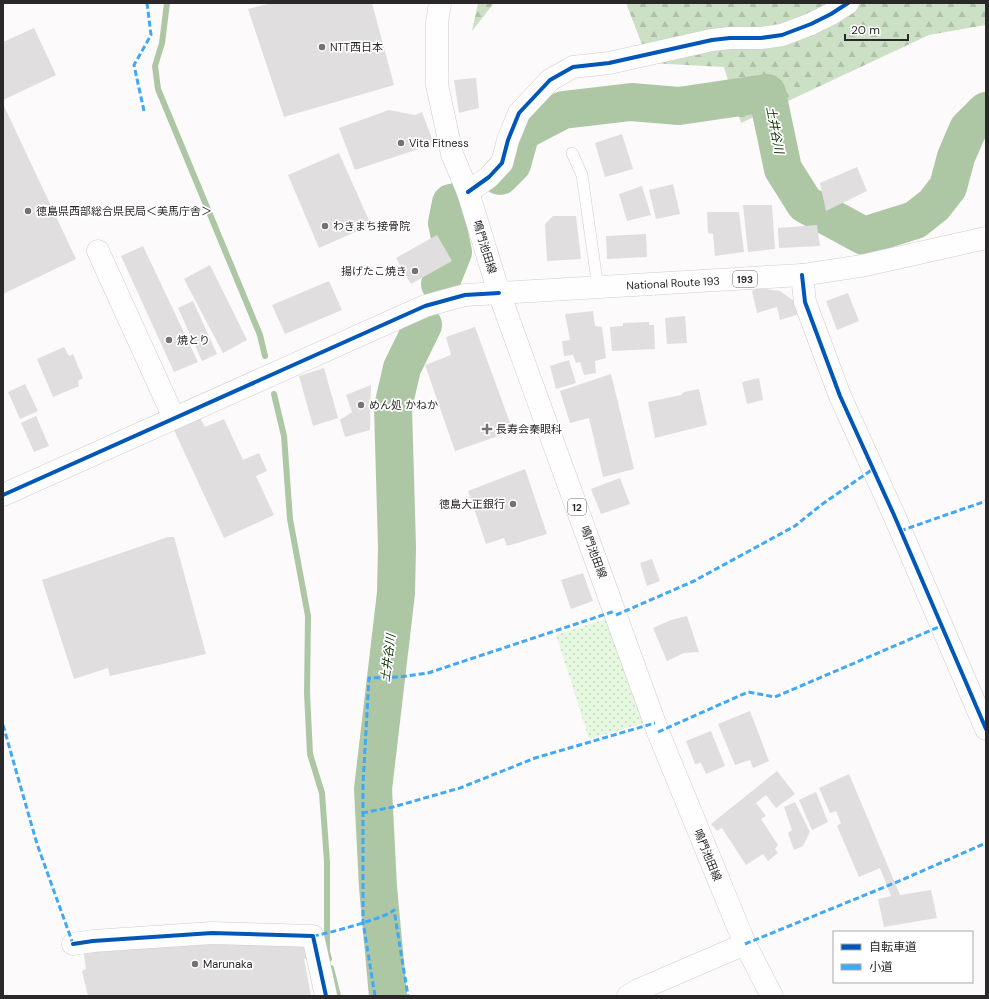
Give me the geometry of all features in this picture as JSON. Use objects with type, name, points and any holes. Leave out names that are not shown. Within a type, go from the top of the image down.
[{"type":"main road","name":"鳴門池田線","points":[[440,3],[437,23],[437,85],[452,154],[468,192],[500,293],[658,732],[745,944],[772,996]]},
{"type":"main road","points":[[468,192],[489,177],[502,162],[508,140],[519,114],[550,80],[573,67],[609,63],[712,40],[730,38],[760,38],[782,35],[818,21],[848,3]]},
{"type":"main road","name":"National Route 193","points":[[3,495],[425,306],[465,295],[802,276],[861,266],[986,238]]},
{"type":"main road","points":[[98,251],[174,418]]},
{"type":"main road","points":[[802,276],[805,302],[840,396],[894,515],[986,729]]},
{"type":"main road","points":[[73,944],[93,941],[212,933],[313,936],[326,996]]},
{"type":"main road","points":[[628,996],[638,990],[745,944]]},
{"type":"lane","points":[[572,153],[582,174],[598,288]]},
{"type":"green space","points":[[478,3],[494,3],[472,31]]},
{"type":"green space","points":[[626,3],[986,3],[986,25],[929,35],[741,123],[724,67],[649,63]]},
{"type":"green space","points":[[609,618],[647,722],[589,739],[556,635]]},
{"type":"building","name":"NTT西日本","points":[[271,3],[372,3],[394,85],[284,117],[248,9]]},
{"type":"building","points":[[34,28],[56,75],[3,100],[3,42]]},
{"type":"building","points":[[476,78],[479,108],[459,113],[454,80]]},
{"type":"building","name":"徳島県西部総合県民局＜美馬庁舎＞","points":[[3,104],[76,259],[3,294]]},
{"type":"building","points":[[389,110],[415,115],[422,112],[434,144],[355,170],[339,128]]},
{"type":"building","points":[[622,134],[633,169],[605,177],[595,143]]},
{"type":"building","points":[[339,153],[371,225],[319,248],[288,175]]},
{"type":"building","points":[[857,167],[867,191],[826,211],[820,183]]},
{"type":"building","points":[[673,184],[680,214],[656,219],[649,190]]},
{"type":"building","points":[[642,186],[651,215],[627,221],[619,194]]},
{"type":"building","points":[[743,205],[772,205],[775,249],[748,252]]},
{"type":"building","points":[[707,212],[739,212],[744,252],[715,256],[713,234],[708,233]]},
{"type":"building","points":[[553,216],[576,216],[581,259],[547,261],[545,224]]},
{"type":"building","points":[[817,225],[820,246],[779,248],[778,228]]},
{"type":"building","points":[[646,234],[647,257],[607,259],[606,236]]},
{"type":"building","points":[[437,235],[452,261],[411,284],[396,258]]},
{"type":"building","points":[[143,246],[198,362],[174,372],[121,256]]},
{"type":"building","points":[[210,265],[247,340],[223,353],[184,279]]},
{"type":"building","points":[[329,281],[342,310],[285,334],[272,305]]},
{"type":"building","points":[[758,288],[780,291],[794,301],[799,314],[780,320],[777,307],[757,313],[752,291]]},
{"type":"building","points":[[848,293],[859,321],[837,330],[826,301]]},
{"type":"building","points":[[193,301],[217,354],[202,361],[178,308]]},
{"type":"building","points":[[593,311],[595,326],[602,327],[606,358],[595,361],[596,373],[584,375],[580,362],[576,363],[573,355],[564,356],[562,341],[570,340],[565,314]]},
{"type":"building","points":[[685,316],[687,343],[667,344],[665,318]]},
{"type":"building","points":[[649,322],[649,325],[654,325],[655,349],[612,351],[610,327],[623,326],[623,323]]},
{"type":"building","points":[[475,327],[513,431],[455,451],[425,365],[451,355],[446,337]]},
{"type":"building","points":[[64,347],[69,356],[73,354],[83,378],[78,381],[79,386],[53,397],[37,359]]},
{"type":"building","points":[[569,360],[576,383],[556,389],[550,366]]},
{"type":"building","points":[[324,368],[338,418],[313,426],[299,376]]},
{"type":"building","points":[[611,374],[634,469],[603,477],[589,418],[570,423],[560,391]]},
{"type":"building","points":[[759,378],[763,400],[747,404],[742,382]]},
{"type":"building","points":[[25,384],[38,411],[20,419],[8,392]]},
{"type":"building","points":[[371,385],[370,430],[345,437],[340,420],[352,412],[346,395]]},
{"type":"building","points":[[699,389],[707,425],[655,438],[648,402],[681,395],[684,392]]},
{"type":"building","points":[[36,416],[49,446],[34,452],[21,423]]},
{"type":"building","points":[[200,418],[205,427],[224,419],[243,460],[259,453],[267,471],[256,476],[274,515],[224,538],[174,430]]},
{"type":"building","points":[[525,469],[547,534],[507,546],[504,538],[486,544],[468,491]]},
{"type":"building","points":[[620,478],[630,504],[601,514],[591,489]]},
{"type":"building","points":[[168,537],[174,537],[206,654],[110,676],[108,668],[74,679],[42,580]]},
{"type":"building","points":[[652,559],[660,581],[647,586],[640,563]]},
{"type":"building","points":[[583,573],[593,601],[571,609],[561,580]]},
{"type":"building","points":[[687,616],[699,652],[684,653],[667,661],[653,628],[671,620]]},
{"type":"building","points":[[750,711],[769,761],[753,768],[750,760],[735,765],[718,724]]},
{"type":"building","points":[[711,731],[725,766],[706,774],[701,763],[695,764],[686,741]]},
{"type":"building","points":[[777,771],[795,794],[776,808],[766,795],[756,803],[766,816],[761,819],[778,845],[775,849],[778,853],[768,861],[763,854],[746,865],[722,828],[717,831],[711,824]]},
{"type":"building","points":[[849,774],[900,895],[931,890],[937,918],[884,927],[878,899],[891,896],[880,868],[859,877],[837,826],[841,823],[836,811],[830,813],[819,788]]},
{"type":"building","points":[[816,792],[828,822],[812,830],[799,800]]},
{"type":"building","points":[[795,802],[810,832],[803,846],[794,850],[788,833],[792,830],[784,807]]},
{"type":"building","name":"Marunaka","points":[[220,939],[300,942],[302,947],[307,947],[309,958],[304,959],[311,996],[88,996],[82,971],[86,969],[83,949],[172,943],[174,947]]},
{"type":"waterway","points":[[167,3],[162,43],[155,66],[158,89],[260,335],[265,356]]},
{"type":"waterway","name":"土井谷川","points":[[500,176],[512,164],[521,132],[563,110],[631,102],[679,106],[767,93],[783,169],[805,204],[864,236],[915,220],[934,205],[948,187],[956,157],[968,129],[986,111]]},
{"type":"waterway","name":"土井谷川","points":[[440,284],[453,252],[447,223],[451,203],[462,201]]},
{"type":"waterway","name":"土井谷川","points":[[388,996],[378,887],[373,789],[396,593],[397,547],[393,407],[402,368],[423,325]]},
{"type":"waterway","points":[[274,394],[284,436],[290,519],[308,616],[307,693],[310,754],[322,793],[327,862],[327,952],[329,959]]},
{"type":"waterway","points":[[331,968],[338,996]]},
{"type":"marked path","points":[[144,111],[134,65],[151,35],[147,3]]},
{"type":"marked path","points":[[616,615],[694,581],[795,526],[821,505],[873,469]]},
{"type":"marked path","points":[[900,531],[986,501]]},
{"type":"marked path","points":[[375,996],[363,922],[363,784],[369,678],[399,677],[428,673],[615,611]]},
{"type":"marked path","points":[[658,732],[748,692],[775,697],[941,626]]},
{"type":"marked path","points":[[362,813],[393,807],[460,788],[535,758],[655,723]]},
{"type":"marked path","points":[[3,725],[37,844],[73,944]]},
{"type":"marked path","points":[[745,944],[897,882],[986,843]]},
{"type":"marked path","points":[[313,936],[368,921],[394,910],[408,996]]},
{"type":"cycle path","points":[[468,192],[489,177],[502,163],[508,140],[519,113],[550,80],[573,67],[609,63],[712,40],[730,38],[761,38],[782,35],[811,24],[848,3]]},
{"type":"cycle path","points":[[802,275],[805,302],[840,396],[894,515],[986,729]]},
{"type":"cycle path","points":[[3,495],[425,306],[465,295],[499,293]]},
{"type":"cycle path","points":[[73,944],[93,941],[212,933],[313,936],[326,996]]},
{"type":"place","name":"NTT西日本","points":[[322,47]]},
{"type":"place","name":"Vita Fitness","points":[[401,143]]},
{"type":"place","name":"徳島県西部総合県民局＜美馬庁舎＞","points":[[28,211]]},
{"type":"place","name":"わきまち接骨院","points":[[325,226]]},
{"type":"place","name":"揚げたこ焼き","points":[[415,271]]},
{"type":"place","name":"焼とり","points":[[169,340]]},
{"type":"place","name":"めん処 かねか","points":[[361,405]]},
{"type":"place","name":"長寿会秦眼科","points":[[487,429]]},
{"type":"place","name":"徳島大正銀行","points":[[513,504]]},
{"type":"place","name":"Marunaka","points":[[195,964]]}]
